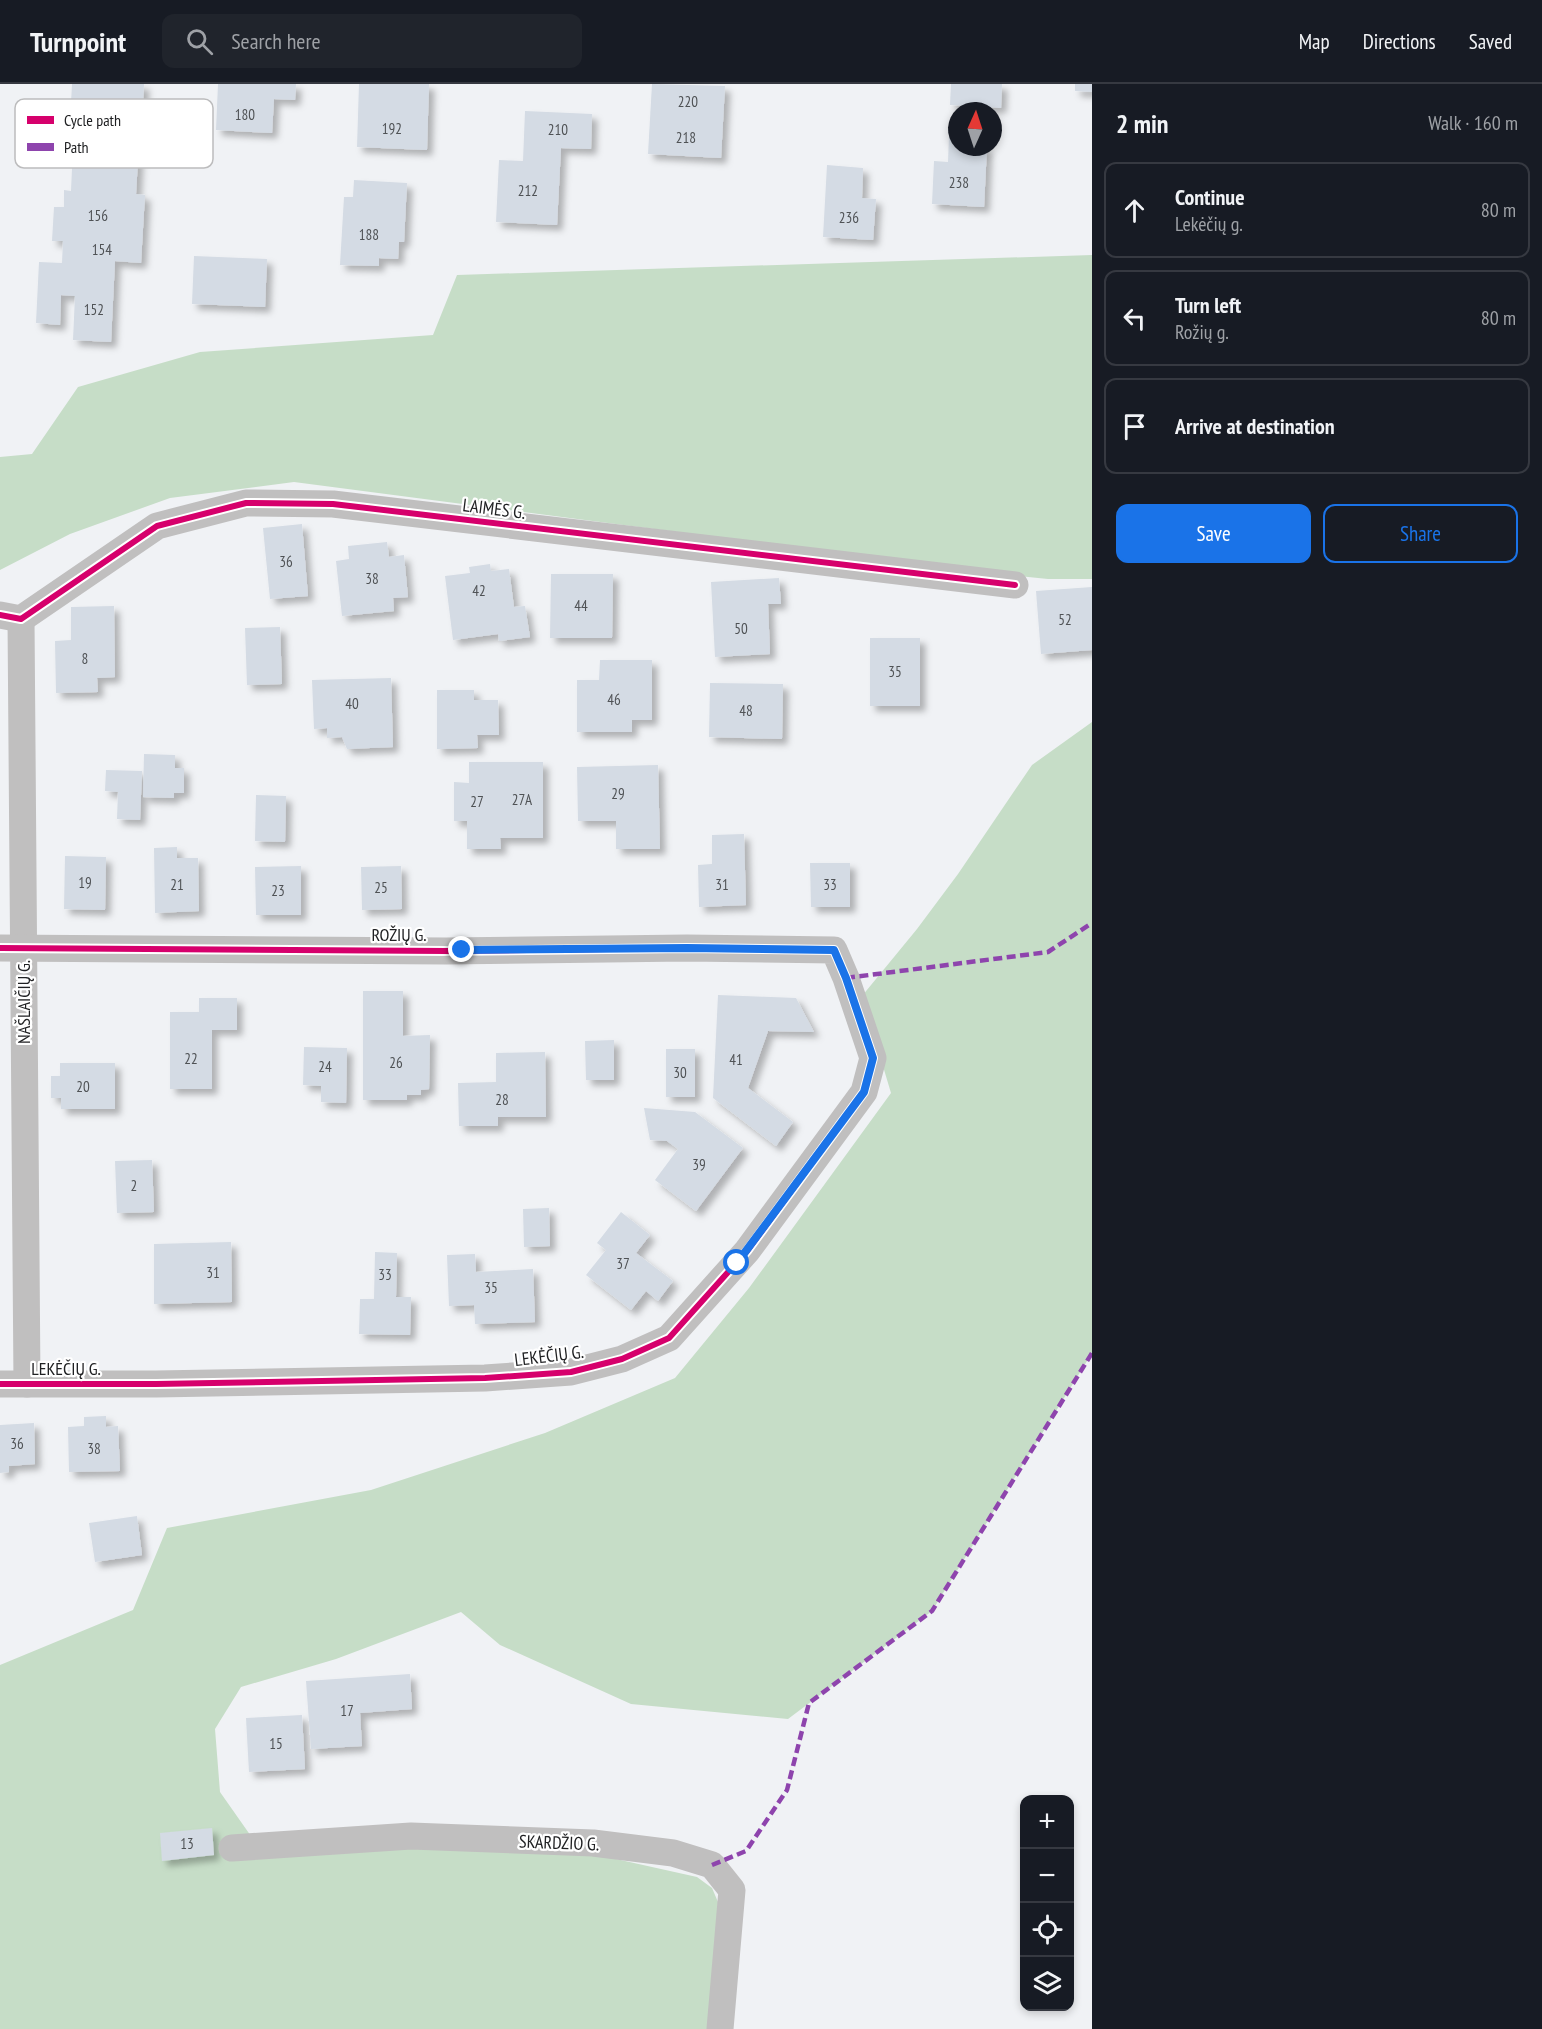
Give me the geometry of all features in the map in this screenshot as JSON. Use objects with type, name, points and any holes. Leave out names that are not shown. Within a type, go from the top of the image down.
[{"type":"street","name":"LAIMĖS G.","points":[[10,617],[157,526],[246,502],[333,504],[1015,585]]},
{"type":"street","name":"NAŠLAIČIŲ G.","points":[[10,617],[12,948],[27,1384]]},
{"type":"street","name":"ROŽIŲ G.","points":[[12,948],[435,951],[687,948],[834,950]]},
{"type":"street","name":"LEKĖČIŲ G.","points":[[0,1384],[156,1384],[485,1378],[571,1372],[622,1359],[669,1338],[747,1251],[864,1092],[873,1058],[834,950]]},
{"type":"street","name":"SKARDŽIO G.","points":[[232,1848],[411,1836],[593,1844],[673,1853],[712,1865],[732,1890],[720,2029]]},
{"type":"green space","points":[[1092,255],[1092,579],[1048,579],[991,573],[294,482],[170,498],[70,534],[0,570],[0,457],[32,454],[78,387],[200,352],[433,335],[457,275]]},
{"type":"green space","points":[[1092,722],[1092,1353],[932,1611],[788,1719],[631,1704],[500,1645],[461,1612],[336,1659],[241,1687],[215,1729],[220,1792],[258,1846],[535,1841],[697,1877],[712,1888],[718,1902],[709,2029],[0,2029],[0,1665],[133,1610],[167,1528],[371,1490],[545,1433],[675,1378],[749,1288],[891,1093],[862,996],[958,874],[1032,765]]},
{"type":"building","points":[[72,84],[144,84],[143,99],[71,99]]},
{"type":"building","points":[[218,84],[296,84],[295,100],[274,99],[272,133],[216,130]]},
{"type":"building","points":[[359,84],[429,84],[427,150],[357,147]]},
{"type":"building","points":[[652,84],[725,86],[721,158],[648,154]]},
{"type":"building","points":[[951,84],[1002,84],[1001,102],[950,102]]},
{"type":"building","points":[[1075,84],[1092,84],[1092,92],[1075,91]]},
{"type":"building","points":[[525,111],[592,114],[591,149],[561,148],[557,225],[496,222],[499,160],[523,161]]},
{"type":"building","points":[[948,156],[987,156],[984,207],[932,204],[934,161],[948,162]]},
{"type":"building","points":[[827,165],[863,168],[862,198],[876,199],[873,240],[823,237]]},
{"type":"building","points":[[72,168],[138,168],[136,194],[145,195],[141,263],[115,261],[111,342],[73,340],[75,296],[61,295],[60,325],[36,323],[39,262],[62,263],[63,241],[52,241],[54,207],[64,207],[64,190],[71,191]]},
{"type":"building","points":[[354,180],[407,183],[404,242],[399,242],[398,259],[379,258],[379,266],[340,265],[344,197],[353,197]]},
{"type":"building","points":[[194,256],[267,259],[265,307],[192,304]]},
{"type":"building","points":[[302,524],[308,596],[270,599],[263,528]]},
{"type":"building","points":[[387,542],[389,557],[404,555],[408,597],[393,598],[394,611],[342,616],[336,561],[349,559],[348,546]]},
{"type":"building","points":[[490,564],[491,571],[509,569],[514,607],[525,606],[530,637],[499,641],[498,634],[453,640],[445,576],[470,573],[469,567]]},
{"type":"building","points":[[551,574],[613,574],[612,638],[550,638]]},
{"type":"building","points":[[779,578],[781,604],[768,604],[770,654],[715,657],[711,582]]},
{"type":"building","points":[[1092,587],[1092,650],[1041,654],[1036,591]]},
{"type":"building","points":[[114,606],[115,677],[97,678],[98,692],[56,693],[55,641],[71,640],[71,607]]},
{"type":"building","points":[[280,627],[282,684],[247,685],[245,628]]},
{"type":"building","points":[[870,638],[920,638],[920,706],[870,706]]},
{"type":"building","points":[[600,660],[652,660],[652,720],[632,720],[632,732],[577,732],[577,680],[599,680]]},
{"type":"building","points":[[391,678],[393,747],[347,749],[342,737],[327,738],[327,728],[314,729],[312,680]]},
{"type":"building","points":[[710,683],[783,684],[782,739],[709,737]]},
{"type":"building","points":[[437,690],[474,690],[474,700],[498,700],[499,735],[477,735],[478,748],[437,749]]},
{"type":"building","points":[[144,754],[175,755],[175,768],[184,768],[184,793],[174,793],[174,798],[143,797]]},
{"type":"building","points":[[469,762],[543,762],[543,838],[500,838],[501,849],[467,849],[467,821],[454,821],[454,782],[469,783]]},
{"type":"building","points":[[658,765],[660,849],[616,849],[616,821],[578,821],[577,767]]},
{"type":"building","points":[[106,770],[142,771],[140,820],[117,819],[118,792],[105,791]]},
{"type":"building","points":[[256,795],[286,796],[285,842],[255,841]]},
{"type":"building","points":[[744,834],[746,905],[699,907],[698,865],[712,864],[712,835]]},
{"type":"building","points":[[177,847],[177,858],[198,858],[199,911],[155,913],[154,848]]},
{"type":"building","points":[[65,856],[106,857],[105,910],[64,909]]},
{"type":"building","points":[[810,863],[850,863],[850,907],[811,907]]},
{"type":"building","points":[[301,866],[301,915],[256,915],[255,867]]},
{"type":"building","points":[[401,866],[402,909],[362,910],[361,867]]},
{"type":"building","points":[[363,991],[403,991],[403,1036],[430,1035],[429,1089],[421,1090],[421,1095],[407,1095],[407,1100],[363,1100]]},
{"type":"building","points":[[718,995],[796,998],[814,1032],[768,1031],[748,1088],[793,1122],[776,1146],[713,1098]]},
{"type":"building","points":[[199,998],[237,998],[237,1030],[212,1030],[212,1089],[170,1089],[170,1012],[199,1012]]},
{"type":"building","points":[[614,1040],[614,1080],[586,1080],[585,1041]]},
{"type":"building","points":[[304,1047],[347,1048],[346,1103],[321,1102],[321,1086],[303,1085]]},
{"type":"building","points":[[666,1049],[695,1049],[695,1097],[666,1097]]},
{"type":"building","points":[[545,1052],[546,1117],[498,1117],[498,1126],[459,1126],[458,1083],[496,1082],[496,1053]]},
{"type":"building","points":[[60,1063],[115,1063],[115,1109],[61,1109],[61,1098],[51,1098],[51,1076],[60,1076]]},
{"type":"building","points":[[644,1108],[695,1112],[743,1148],[696,1211],[655,1180],[678,1149],[667,1141],[650,1140]]},
{"type":"building","points":[[152,1160],[154,1212],[117,1213],[115,1161]]},
{"type":"building","points":[[549,1208],[550,1246],[524,1247],[523,1209]]},
{"type":"building","points":[[621,1212],[650,1235],[636,1253],[673,1281],[658,1301],[646,1291],[631,1310],[586,1275],[606,1250],[597,1243]]},
{"type":"building","points":[[231,1242],[232,1302],[154,1304],[154,1244]]},
{"type":"building","points":[[375,1252],[397,1253],[396,1297],[411,1297],[410,1335],[359,1334],[360,1299],[374,1299]]},
{"type":"building","points":[[475,1254],[476,1272],[533,1269],[535,1322],[475,1324],[474,1305],[449,1306],[447,1255]]},
{"type":"building","points":[[106,1416],[106,1427],[118,1426],[120,1471],[69,1472],[68,1427],[84,1426],[84,1417]]},
{"type":"building","points":[[34,1423],[35,1464],[9,1466],[9,1472],[0,1473],[0,1425]]},
{"type":"building","points":[[137,1516],[142,1555],[95,1562],[89,1523]]},
{"type":"building","points":[[410,1674],[412,1709],[360,1713],[362,1746],[311,1749],[306,1681]]},
{"type":"building","points":[[302,1715],[305,1769],[249,1772],[246,1718]]},
{"type":"building","points":[[212,1828],[214,1855],[162,1861],[160,1833]]},
{"type":"marked path","points":[[846,978],[1048,952],[1092,923]]},
{"type":"marked path","points":[[712,1865],[746,1851],[787,1790],[809,1703],[932,1611],[1092,1353]]},
{"type":"cycle path","points":[[0,615],[21,619],[157,526],[246,503],[333,504],[1015,585]]},
{"type":"cycle path","points":[[0,948],[446,951],[687,948],[834,950],[873,1058],[864,1092],[747,1251],[669,1338],[622,1359],[571,1372],[485,1378],[156,1384],[0,1384]]},
{"type":"route","points":[[462,950],[687,948],[834,950],[873,1058],[864,1092],[737,1263]]}]
